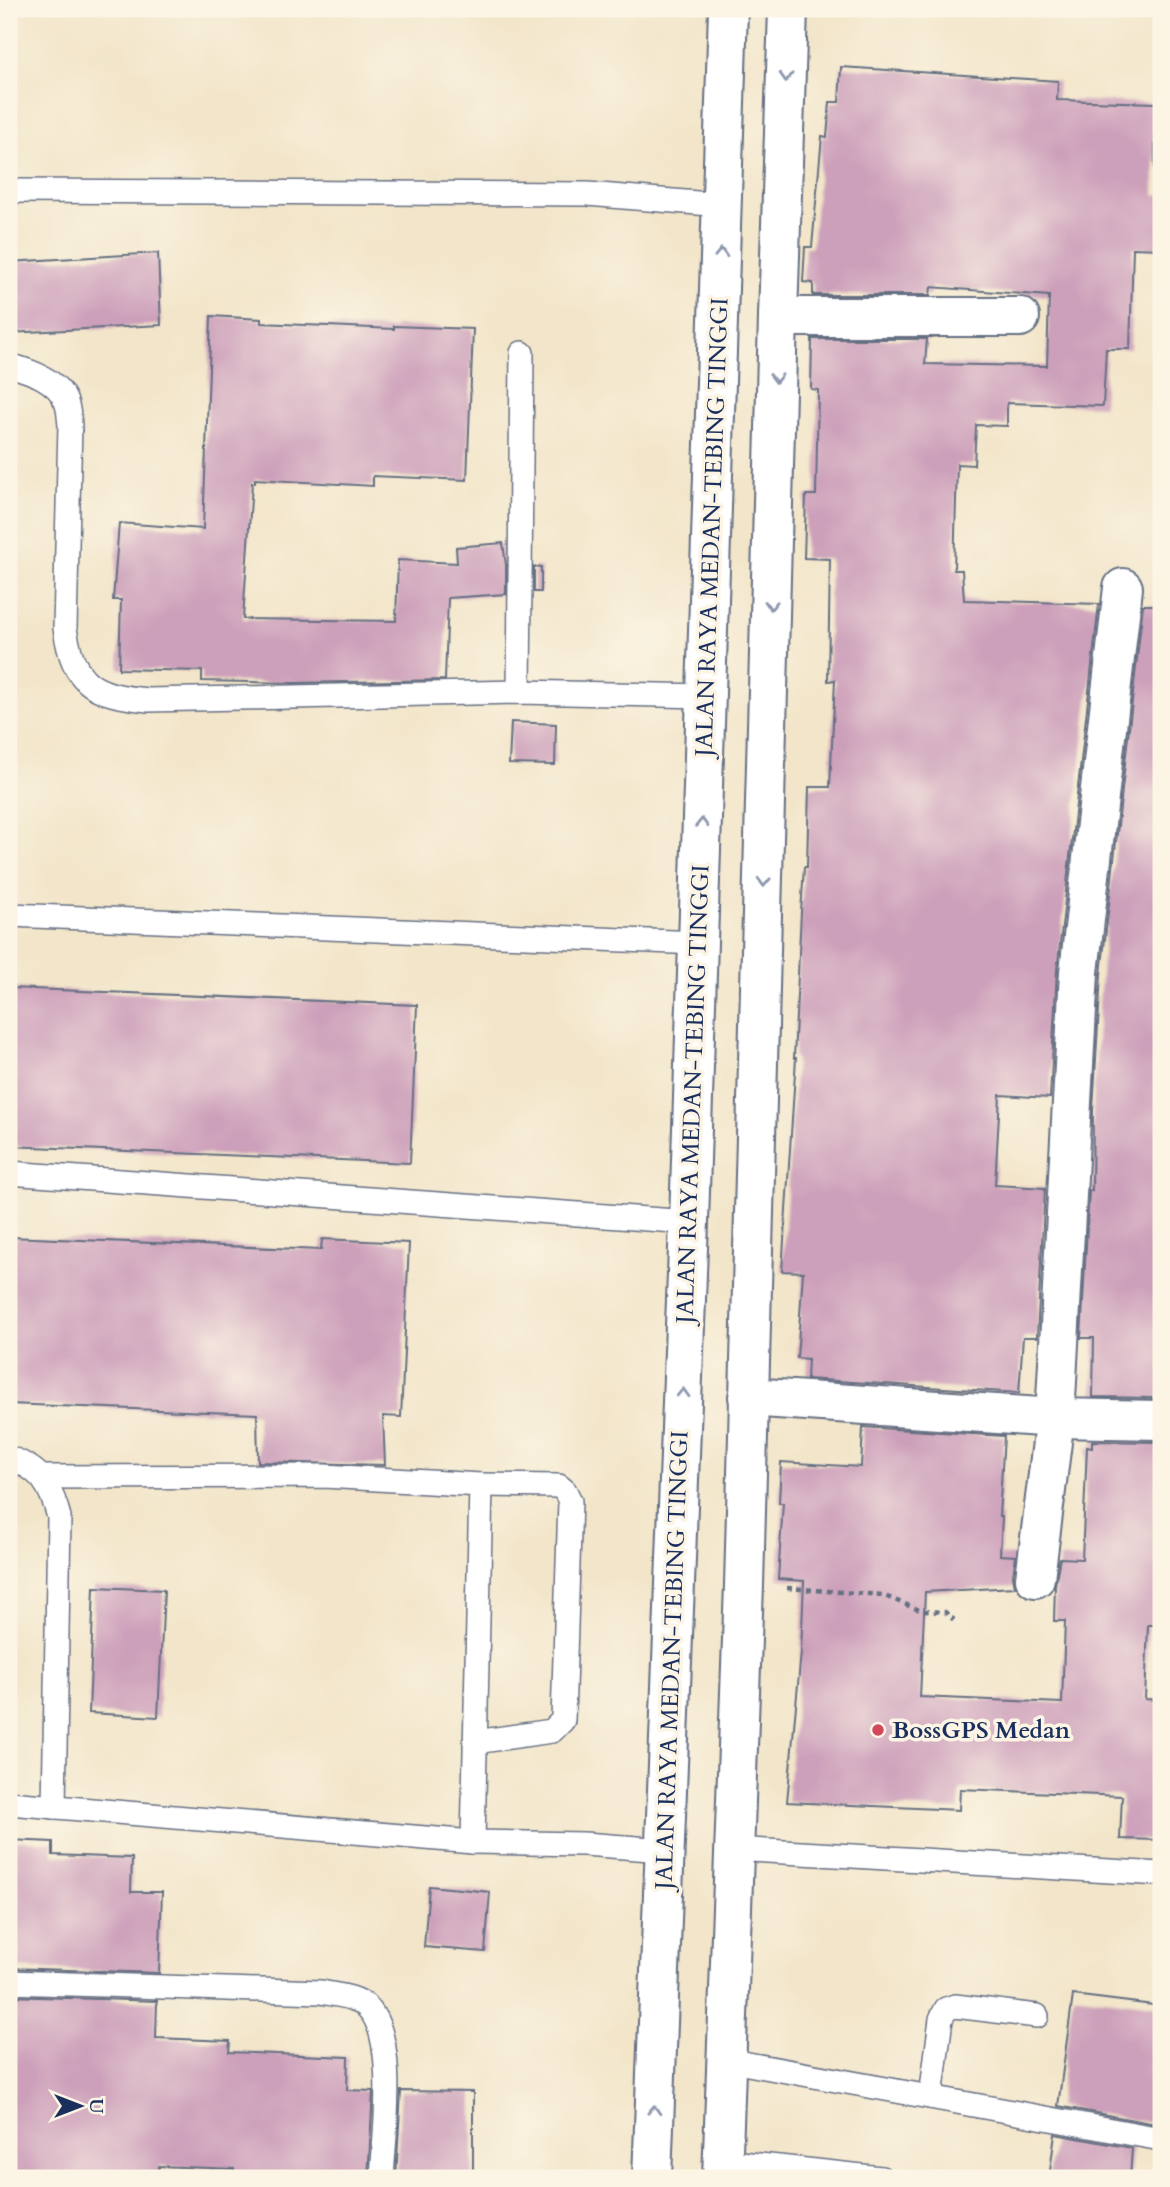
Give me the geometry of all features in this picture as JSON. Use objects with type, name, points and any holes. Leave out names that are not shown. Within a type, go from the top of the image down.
[{"type":"main road","name":"JALAN RAYA MEDAN-TEBING TINGGI","points":[[652,2178],[699,943],[729,9]]},
{"type":"main road","points":[[722,2170],[744,1585],[788,9]]},
{"type":"main road","points":[[778,317],[1020,317]]},
{"type":"main road","points":[[1035,1577],[1055,1418],[1079,972],[1123,588]]},
{"type":"main road","points":[[748,1397],[1055,1418],[1161,1420]]},
{"type":"lane","points":[[9,191],[587,194],[722,205]]},
{"type":"lane","points":[[519,692],[522,352]]},
{"type":"lane","points":[[9,365],[29,370],[52,383],[66,400],[70,425],[65,628],[69,654],[78,674],[99,690],[122,698],[148,700],[519,692],[706,696]]},
{"type":"lane","points":[[9,915],[699,943]]},
{"type":"lane","points":[[9,1173],[689,1222]]},
{"type":"lane","points":[[9,1458],[26,1464],[42,1477],[53,1494],[59,1517],[54,1807]]},
{"type":"lane","points":[[42,1477],[324,1476],[481,1485],[559,1486],[570,1501],[563,1720],[552,1731],[475,1742]]},
{"type":"lane","points":[[472,1842],[481,1485]]},
{"type":"lane","points":[[9,1802],[472,1842],[584,1844],[664,1850]]},
{"type":"lane","points":[[732,1849],[1161,1874]]},
{"type":"lane","points":[[9,1982],[321,1993],[348,1997],[366,2005],[378,2022],[387,2064],[382,2178]]},
{"type":"lane","points":[[931,2097],[946,2009],[955,2006],[1037,2016]]},
{"type":"lane","points":[[726,2060],[1161,2139]]},
{"type":"lane","points":[[722,2170],[881,2178]]},
{"type":"path","points":[[744,1585],[882,1595],[922,1611],[945,1612],[954,1620]]},
{"type":"building","points":[[841,67],[1058,81],[1057,100],[1156,103],[1154,195],[1161,195],[1161,249],[1133,248],[1130,349],[1106,349],[1103,406],[1007,403],[1007,426],[976,425],[974,465],[957,464],[954,570],[962,570],[964,600],[1099,604],[1057,970],[1050,1098],[1000,1095],[995,1185],[1045,1188],[1037,1337],[1023,1337],[1019,1393],[807,1379],[808,1359],[797,1358],[803,1272],[782,1271],[796,1058],[801,912],[804,867],[807,867],[809,787],[830,787],[835,680],[828,681],[830,559],[804,558],[806,495],[816,495],[818,390],[811,389],[812,339],[927,339],[925,364],[1047,366],[1049,296],[931,287],[930,295],[813,295],[813,283],[803,282],[805,247],[812,247],[822,136],[827,137],[830,102],[839,102]]},
{"type":"building","points":[[158,253],[161,325],[9,333],[9,262]]},
{"type":"building","points":[[211,316],[261,319],[261,323],[394,329],[394,326],[473,329],[467,480],[373,476],[373,486],[255,479],[255,483],[252,483],[243,619],[396,621],[398,560],[457,563],[456,547],[503,543],[506,594],[448,598],[445,680],[295,683],[202,681],[202,671],[119,669],[121,600],[113,600],[119,523],[203,529]]},
{"type":"building","points":[[534,567],[541,567],[541,592],[534,592]]},
{"type":"building","points":[[1143,605],[1161,605],[1161,1398],[1093,1397],[1094,1338],[1081,1338],[1089,1190],[1092,1191],[1093,1110],[1101,974]]},
{"type":"building","points":[[511,722],[556,724],[555,765],[509,764]]},
{"type":"building","points":[[9,988],[417,1005],[410,1163],[9,1146]]},
{"type":"building","points":[[9,1237],[321,1250],[322,1239],[409,1243],[401,1417],[383,1416],[385,1465],[258,1462],[257,1414],[9,1404]]},
{"type":"building","points":[[863,1427],[1004,1436],[999,1517],[1002,1517],[1000,1555],[1016,1556],[1013,1575],[1015,1587],[925,1592],[920,1697],[1062,1703],[1065,1621],[1054,1621],[1055,1585],[1060,1558],[1082,1559],[1087,1447],[1092,1448],[1092,1441],[1161,1442],[1161,1625],[1148,1625],[1145,1699],[1161,1700],[1161,1840],[1120,1839],[1122,1796],[960,1789],[959,1810],[787,1802],[801,1652],[804,1581],[778,1579],[783,1503],[779,1503],[781,1462],[861,1467]]},
{"type":"building","points":[[94,1587],[164,1590],[158,1717],[89,1713]]},
{"type":"building","points":[[9,1840],[53,1842],[53,1855],[132,1858],[131,1892],[162,1892],[159,1973],[9,1968]]},
{"type":"building","points":[[429,1886],[490,1892],[485,1952],[424,1947]]},
{"type":"building","points":[[1073,1995],[1161,2006],[1161,2125],[1058,2106]]},
{"type":"building","points":[[9,1996],[157,2001],[156,2038],[230,2041],[229,2052],[348,2057],[347,2090],[373,2091],[368,2178],[234,2178],[234,2169],[159,2166],[158,2178],[9,2178]]},
{"type":"building","points":[[401,2091],[473,2092],[473,2178],[396,2178]]},
{"type":"building","points":[[1055,2134],[1132,2148],[1130,2178],[1049,2178]]},
{"type":"place","name":"BossGPS Medan","points":[[878,1730]]}]
